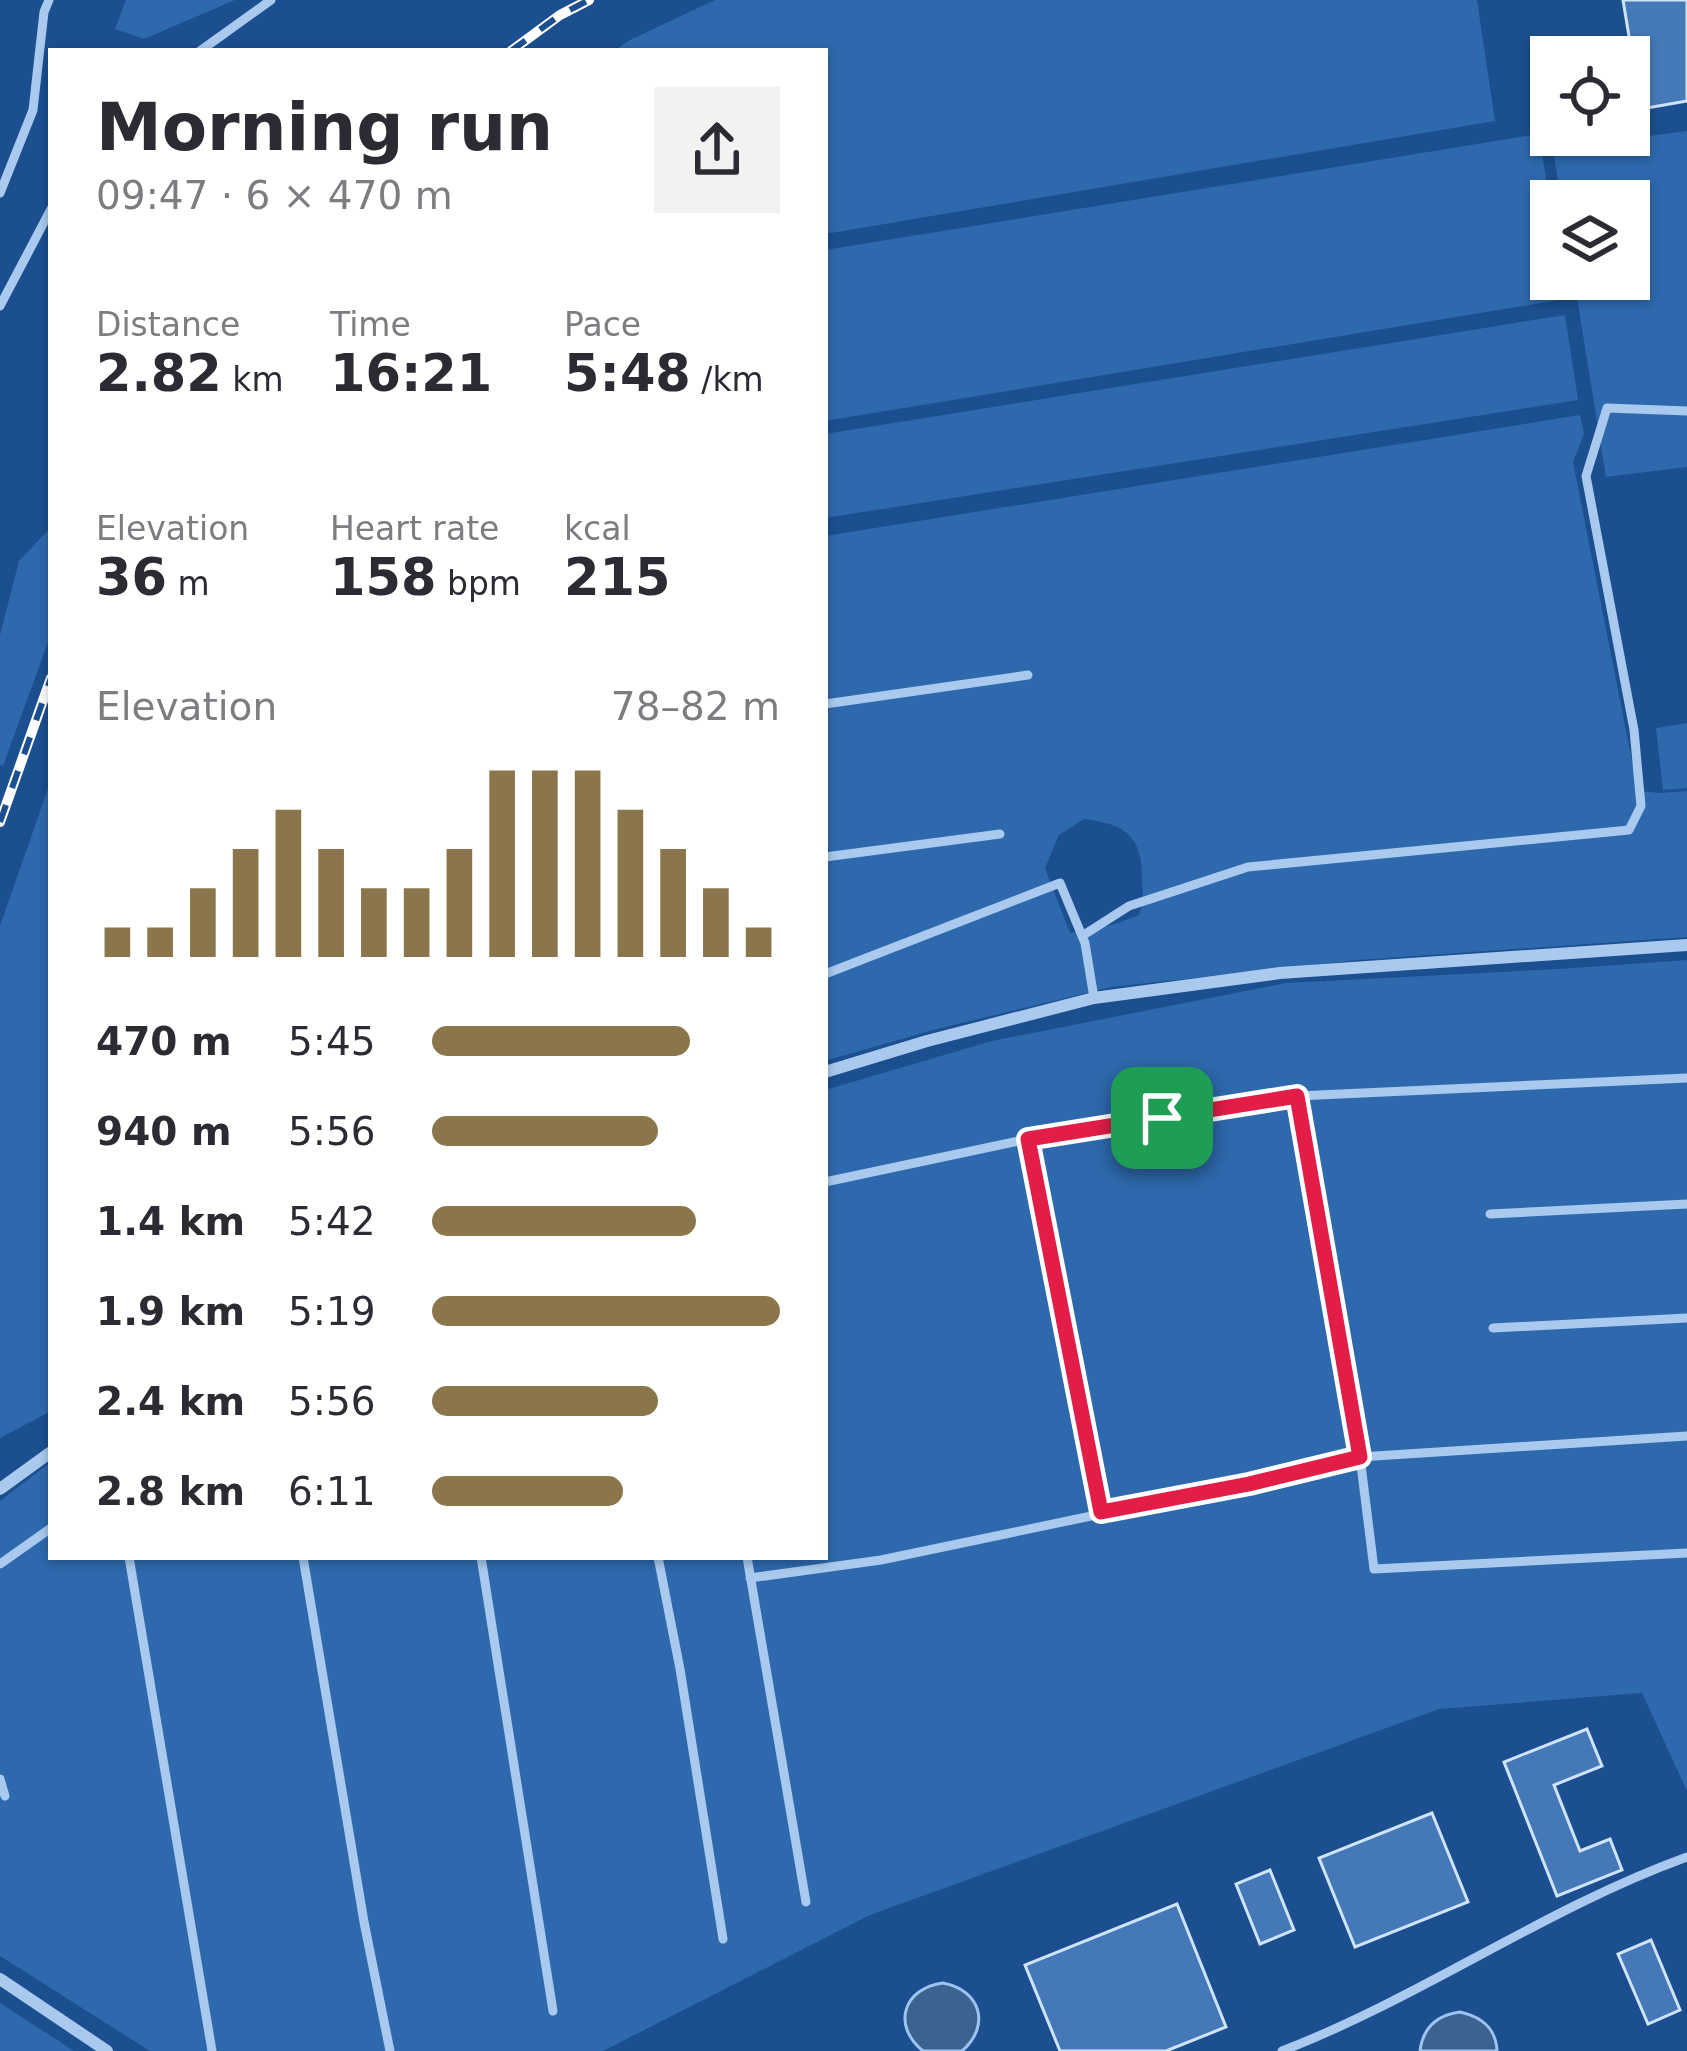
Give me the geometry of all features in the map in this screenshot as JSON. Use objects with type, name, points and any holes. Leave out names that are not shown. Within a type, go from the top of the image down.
[{"type":"street","points":[[828,1071],[1094,998],[1280,974],[1687,945]]},
{"type":"street","points":[[0,1490],[48,1454]]},
{"type":"street","points":[[0,1979],[107,2051]]},
{"type":"lane","points":[[0,193],[33,110],[49,0]]},
{"type":"lane","points":[[204,48],[271,0]]},
{"type":"lane","points":[[0,304],[48,215]]},
{"type":"lane","points":[[1082,937],[1129,906],[1248,867],[1629,830],[1641,806],[1634,730],[1586,476],[1607,408],[1687,412]]},
{"type":"lane","points":[[828,704],[1028,675]]},
{"type":"lane","points":[[828,857],[1000,834]]},
{"type":"lane","points":[[828,973],[1060,883],[1082,937],[1094,998]]},
{"type":"lane","points":[[828,1181],[1028,1139],[1297,1096],[1687,1078]]},
{"type":"lane","points":[[1297,1096],[1360,1457],[1374,1569],[1687,1553]]},
{"type":"lane","points":[[1028,1139],[1101,1512]]},
{"type":"lane","points":[[1490,1214],[1687,1204]]},
{"type":"lane","points":[[1493,1328],[1687,1318]]},
{"type":"lane","points":[[750,1578],[881,1560],[1360,1457],[1687,1436]]},
{"type":"lane","points":[[0,1564],[48,1530]]},
{"type":"lane","points":[[130,1560],[212,2051]]},
{"type":"lane","points":[[304,1560],[390,2051]]},
{"type":"lane","points":[[481,1560],[554,2012]]},
{"type":"lane","points":[[659,1560],[723,1940]]},
{"type":"lane","points":[[747,1560],[806,1903]]},
{"type":"lane","points":[[0,1778],[4,1796]]},
{"type":"lane","points":[[1282,2051],[1341,2028],[1551,1918],[1687,1857]]},
{"type":"shaded area","points":[[126,0],[235,0],[144,39],[115,29]]},
{"type":"shaded area","points":[[715,0],[1477,0],[1495,121],[828,233],[828,48],[618,48]]},
{"type":"shaded area","points":[[1687,131],[1687,467],[1606,477],[1577,300],[1650,300],[1650,180],[1558,180],[1554,156],[1650,156],[1650,136]]},
{"type":"shaded area","points":[[1530,135],[1530,156],[1542,156],[1546,180],[1530,180],[1530,300],[1559,300],[828,421],[828,250]]},
{"type":"shaded area","points":[[1565,315],[1578,400],[828,518],[828,434]]},
{"type":"shaded area","points":[[1580,415],[1584,434],[1573,462],[1638,791],[1687,791],[1687,937],[1359,960],[1111,987],[828,1060],[828,536]],"holes":[[[1084,819],[1119,828],[1133,841],[1141,861],[1139,915],[1070,933],[1045,868],[1059,835]]]},
{"type":"shaded area","points":[[48,530],[48,642],[3,766],[0,635],[19,561]]},
{"type":"shaded area","points":[[1687,723],[1687,788],[1663,790],[1656,728]]},
{"type":"shaded area","points":[[48,789],[48,1413],[0,1438],[0,926]]},
{"type":"shaded area","points":[[1687,960],[1687,1791],[1642,1693],[1439,1709],[870,1915],[603,2051],[150,2051],[0,1956],[0,1501],[48,1464],[48,1560],[828,1560],[828,1089],[992,1041],[1286,983]]},
{"type":"shaded area","points":[[943,1983],[973,2001],[978,2010],[977,2031],[962,2051],[923,2051],[907,2030],[906,2009],[919,1992]]},
{"type":"shaded area","points":[[0,2003],[74,2051],[0,2051]]},
{"type":"shaded area","points":[[1460,2012],[1486,2025],[1497,2051],[1420,2051],[1432,2024]]},
{"type":"building","points":[[1623,0],[1687,0],[1687,101],[1650,107],[1650,36],[1629,36]]},
{"type":"building","points":[[1587,1729],[1602,1766],[1554,1785],[1580,1851],[1610,1839],[1622,1870],[1557,1896],[1504,1762]]},
{"type":"building","points":[[1432,1813],[1468,1902],[1355,1947],[1319,1858]]},
{"type":"building","points":[[1270,1870],[1294,1930],[1260,1944],[1236,1884]]},
{"type":"building","points":[[1177,1904],[1226,2027],[1166,2051],[1060,2051],[1025,1965]]},
{"type":"building","points":[[1651,1940],[1680,2010],[1648,2024],[1618,1954]]},
{"type":"railway","points":[[515,48],[589,0]]},
{"type":"railway","points":[[0,822],[48,686]]},
{"type":"route","points":[[1297,1096],[1360,1457],[1101,1512],[1028,1139],[1162,1118],[1297,1096]]}]
